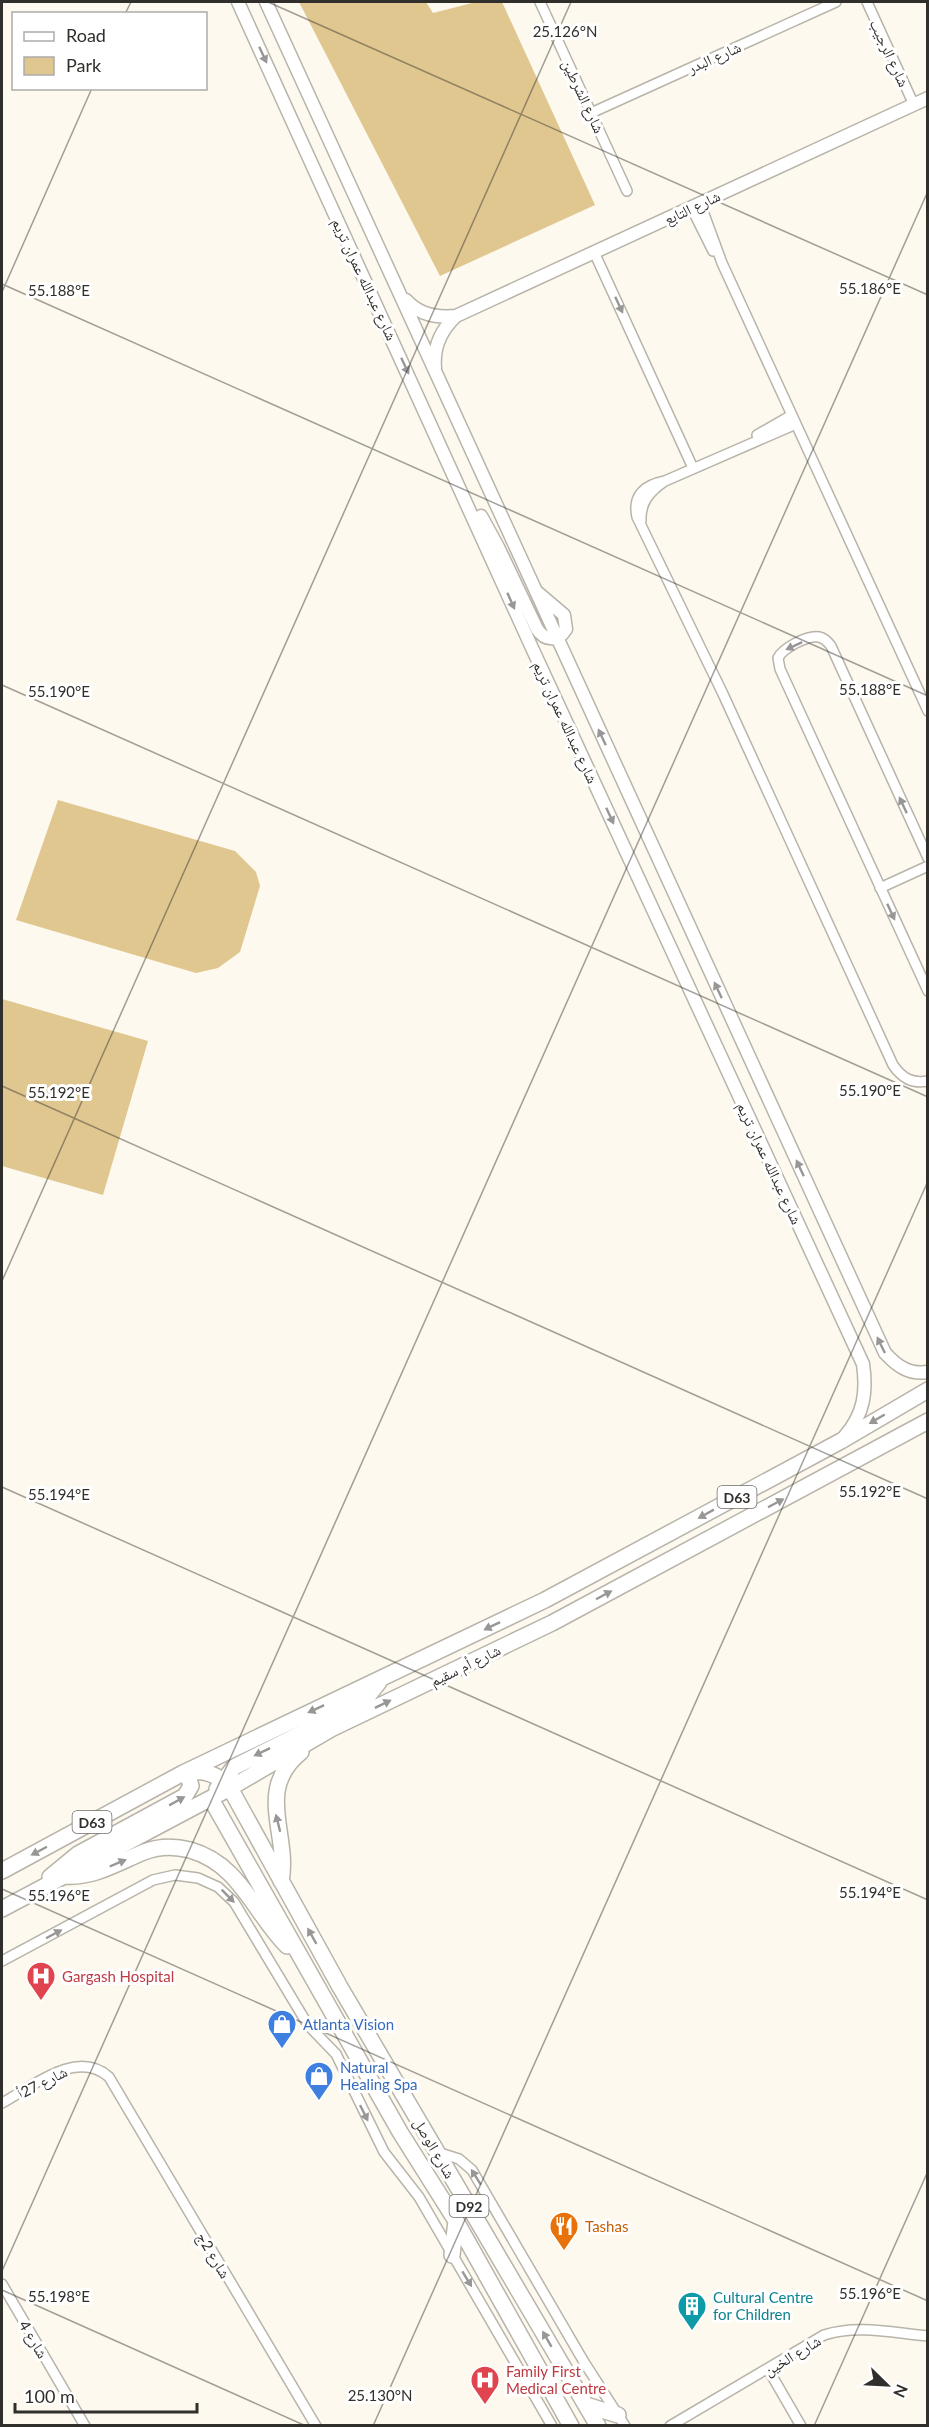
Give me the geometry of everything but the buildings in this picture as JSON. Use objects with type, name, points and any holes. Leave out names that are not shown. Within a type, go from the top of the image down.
[{"type":"main road","name":"شارع أم سقيم","points":[[2,1871],[183,1773],[545,1600],[841,1441],[927,1390]]},
{"type":"main road","name":"شارع أم سقيم","points":[[2,1909],[211,1799],[232,1783],[331,1729],[552,1623],[927,1421]]},
{"type":"main road","name":"شارع الوصل","points":[[382,1679],[356,1706],[234,1767],[235,1777],[232,1783],[281,1881],[340,1987],[598,2426]]},
{"type":"main road","points":[[281,1881],[284,1851],[275,1812],[278,1785],[291,1762],[331,1729]]},
{"type":"main road","points":[[183,1773],[208,1773],[232,1783]]},
{"type":"main road","points":[[40,1887],[78,1854],[186,1796],[191,1786],[189,1779],[183,1773]]},
{"type":"main road","name":"شارع الوصل","points":[[211,1799],[400,2132],[456,2221],[571,2426]]},
{"type":"main road","points":[[63,1876],[84,1876],[148,1850],[183,1848],[194,1851],[220,1864],[241,1883],[272,1929],[304,1962]]},
{"type":"main road","points":[[452,2255],[456,2221]]},
{"type":"main road","points":[[586,2405],[622,2420]]},
{"type":"street","name":"شارع عبدالله عمران تريم","points":[[238,2],[537,658],[864,1364],[866,1385],[863,1406],[854,1425],[841,1441]]},
{"type":"street","name":"شارع عبدالله عمران تريم","points":[[266,2],[885,1353],[894,1363],[906,1370],[927,1372]]},
{"type":"street","name":"شارع الشرطين","points":[[540,2],[627,192]]},
{"type":"street","name":"شارع البدر","points":[[591,113],[836,2]]},
{"type":"street","name":"شارع الرجيب","points":[[867,2],[914,105]]},
{"type":"street","name":"شارع التابع","points":[[401,295],[414,308],[431,316],[456,316],[927,99]]},
{"type":"street","points":[[696,205],[927,711]]},
{"type":"street","points":[[594,252],[693,468]]},
{"type":"street","name":"شارع التابع","points":[[435,372],[434,360],[440,335],[456,316]]},
{"type":"street","points":[[794,419],[766,429],[749,443],[665,481],[646,487],[640,492],[635,509],[723,694],[893,1065],[900,1075],[909,1081],[920,1083],[927,1081]]},
{"type":"street","points":[[464,494],[491,533],[541,636],[548,639],[556,638]]},
{"type":"street","points":[[927,858],[831,646],[823,639],[812,637],[785,650],[781,653],[778,664],[927,991]]},
{"type":"street","points":[[880,888],[927,866]]},
{"type":"street","points":[[2,1961],[153,1880],[187,1875],[208,1881],[227,1894],[308,2025],[336,2054],[384,2152],[416,2192],[552,2426]]},
{"type":"street","name":"شارع 27أ","points":[[2,2103],[63,2070],[77,2065],[98,2069],[113,2083]]},
{"type":"street","name":"شارع 2ج","points":[[113,2083],[316,2426]]},
{"type":"street","points":[[437,2151],[459,2159],[472,2170],[584,2362],[622,2420]]},
{"type":"street","name":"شارع 4","points":[[2,2284],[85,2426]]},
{"type":"street","name":"شارع الخين","points":[[670,2426],[816,2339],[842,2330],[860,2329],[927,2336]]},
{"type":"street","points":[[768,2369],[801,2426]]},
{"type":"green space","points":[[299,2],[426,2],[433,13],[476,2],[502,2],[595,205],[440,276]]},
{"type":"green space","points":[[58,800],[235,851],[256,872],[260,886],[240,952],[218,968],[196,973],[16,920]]},
{"type":"green space","points":[[2,999],[148,1041],[103,1195],[2,1166]]},
{"type":"place","name":"Gargash Hospital","points":[[41,2002]]},
{"type":"place","name":"Atlanta Vision","points":[[282,2050]]},
{"type":"place","name":"Natural Healing Spa","points":[[319,2102]]},
{"type":"place","name":"Tashas","points":[[564,2252]]},
{"type":"place","name":"Cultural Centre for Children","points":[[692,2332]]},
{"type":"place","name":"Family First Medical Centre","points":[[485,2406]]}]
